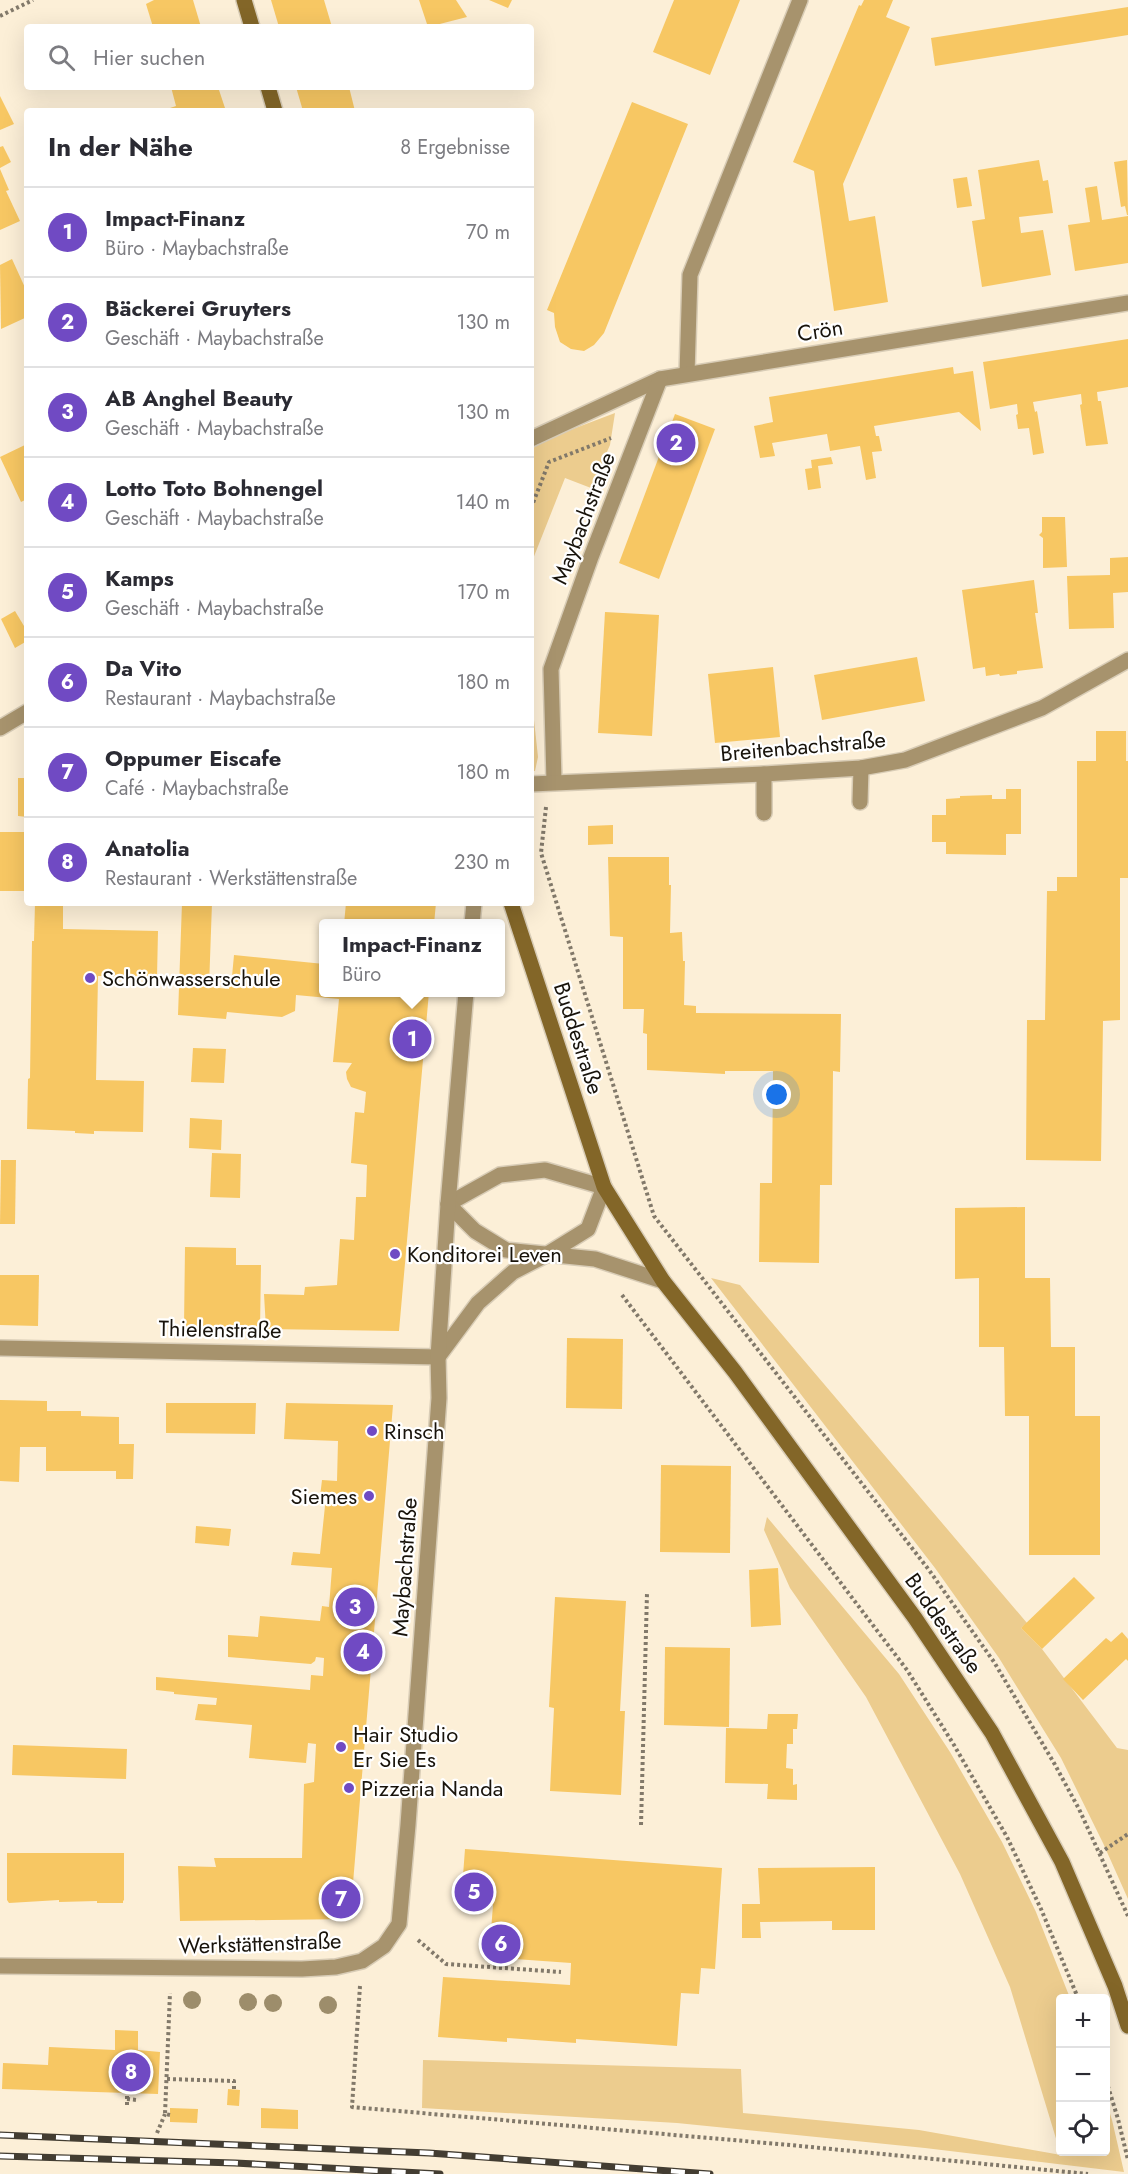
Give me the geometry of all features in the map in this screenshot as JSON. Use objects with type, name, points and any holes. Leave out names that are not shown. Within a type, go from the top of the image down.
[{"type":"main road","points":[[244,0],[251,24]]},
{"type":"main road","points":[[269,90],[274,108]]},
{"type":"main road","name":"Buddestraße","points":[[512,906],[604,1187],[663,1281],[735,1372],[915,1618],[992,1733],[1062,1862],[1115,1986],[1128,2026]]},
{"type":"street","points":[[687,374],[690,275],[800,0]]},
{"type":"street","name":"Crön","points":[[534,438],[660,379],[1128,303]]},
{"type":"street","name":"Maybachstraße","points":[[554,782],[550,669],[660,379]]},
{"type":"street","name":"Breitenbachstraße","points":[[534,784],[861,768],[905,760],[1042,708],[1128,660]]},
{"type":"street","points":[[0,728],[24,714]]},
{"type":"street","points":[[860,802],[861,768]]},
{"type":"street","points":[[764,774],[764,813]]},
{"type":"street","name":"Maybachstraße","points":[[399,1924],[439,1398],[438,1357],[448,1204],[466,997]]},
{"type":"street","points":[[438,1357],[478,1303],[513,1272],[546,1255],[588,1229],[604,1187],[545,1170],[500,1175],[448,1204],[475,1231],[506,1250],[546,1255],[595,1259],[663,1281]]},
{"type":"street","name":"Thielenstraße","points":[[0,1347],[438,1357]]},
{"type":"street","name":"Werkstättenstraße","points":[[0,1966],[302,1969],[336,1967],[362,1961],[384,1946],[399,1924]]},
{"type":"path","points":[[0,16],[33,0]]},
{"type":"path","points":[[534,500],[549,462],[642,426]]},
{"type":"path","points":[[554,782],[546,807],[541,853],[654,1216],[929,1570],[994,1662],[1054,1763],[1100,1852],[1128,1916]]},
{"type":"path","points":[[595,1259],[907,1670],[1007,1837],[1041,1909],[1076,1994]]},
{"type":"path","points":[[641,1825],[646,1593]]},
{"type":"path","points":[[1100,1852],[1128,1834]]},
{"type":"path","points":[[399,1924],[446,1964],[561,1972]]},
{"type":"path","points":[[362,1961],[352,2107],[802,2146],[1088,2174]]},
{"type":"path","points":[[158,2133],[167,2114],[166,2079],[171,1968]]},
{"type":"path","points":[[166,2079],[234,2081],[234,2090]]},
{"type":"path","points":[[128,2093],[127,2102],[137,2100]]},
{"type":"path","points":[[1110,2093],[1128,2160]]},
{"type":"shaded area","points":[[615,413],[610,445],[591,488],[565,478],[534,556],[534,447],[557,435]]},
{"type":"shaded area","points":[[534,720],[538,757],[534,771]]},
{"type":"shaded area","points":[[711,1278],[740,1285],[1027,1623],[1021,1628],[1042,1649],[1117,1748],[1128,1750],[1128,1899],[1061,1758],[999,1658],[935,1568]]},
{"type":"shaded area","points":[[767,1517],[899,1674],[950,1752],[1002,1842],[1036,1912],[1068,1994],[1056,1994],[1056,2139],[1010,1987],[960,1874],[866,1697],[790,1588],[764,1530]]},
{"type":"shaded area","points":[[423,2060],[741,2069],[743,2113],[919,2130],[1056,2154],[1056,2156],[1110,2156],[1110,2114],[1124,2172],[925,2148],[677,2123],[422,2108]]},
{"type":"building","points":[[154,0],[193,0],[200,24],[152,24],[146,4]]},
{"type":"building","points":[[271,0],[324,0],[331,24],[278,24]]},
{"type":"building","points":[[419,0],[456,0],[467,17],[440,24],[427,24]]},
{"type":"building","points":[[489,0],[512,0],[508,8]]},
{"type":"building","points":[[674,0],[740,0],[710,75],[653,52]]},
{"type":"building","points":[[864,0],[893,0],[886,17],[910,27],[843,184],[849,221],[875,216],[888,302],[834,311],[814,171],[793,162],[859,5],[861,6]]},
{"type":"building","points":[[1128,7],[1128,35],[935,66],[931,38]]},
{"type":"building","points":[[172,90],[219,90],[225,108],[170,108],[176,106]]},
{"type":"building","points":[[297,90],[350,90],[354,108],[302,108]]},
{"type":"building","points":[[0,96],[14,124],[0,130]]},
{"type":"building","points":[[632,102],[688,124],[604,333],[594,345],[584,351],[571,349],[560,342],[555,327],[554,313],[547,310]]},
{"type":"building","points":[[3,146],[11,162],[0,168],[0,147]]},
{"type":"building","points":[[1039,160],[1043,181],[1048,180],[1053,213],[1019,217],[1021,233],[1043,230],[1051,275],[982,287],[972,221],[985,219],[978,170]]},
{"type":"building","points":[[1127,160],[1128,215],[1125,206],[1121,207],[1114,162]]},
{"type":"building","points":[[0,169],[9,190],[6,191],[20,221],[0,230]]},
{"type":"building","points":[[967,177],[972,206],[957,208],[953,179]]},
{"type":"building","points":[[1097,186],[1102,220],[1128,216],[1128,263],[1075,271],[1068,225],[1090,222],[1085,188]]},
{"type":"building","points":[[12,259],[24,285],[24,318],[1,329],[0,265]]},
{"type":"building","points":[[1128,339],[1128,387],[1097,392],[1098,401],[1101,401],[1108,444],[1086,446],[1080,405],[1082,404],[1081,394],[1033,402],[1035,412],[1037,411],[1044,453],[1033,455],[1029,428],[1018,429],[1017,404],[990,409],[983,362]]},
{"type":"building","points":[[953,367],[954,374],[973,371],[981,431],[959,412],[874,426],[882,451],[872,452],[876,478],[866,480],[860,446],[830,451],[827,434],[772,443],[775,456],[760,458],[754,426],[773,422],[769,397]]},
{"type":"building","points":[[675,414],[715,429],[659,579],[619,563]]},
{"type":"building","points":[[24,445],[24,500],[21,502],[0,457]]},
{"type":"building","points":[[831,457],[833,464],[818,466],[821,488],[808,490],[805,469],[812,468],[811,460]]},
{"type":"building","points":[[1042,517],[1065,517],[1067,567],[1043,568],[1043,538],[1039,535],[1042,532]]},
{"type":"building","points":[[1128,557],[1128,592],[1113,593],[1114,628],[1069,629],[1067,576],[1110,575],[1110,558]]},
{"type":"building","points":[[1034,580],[1038,613],[1035,613],[1043,668],[1017,671],[1017,674],[1000,676],[999,674],[986,676],[985,667],[973,669],[962,590]]},
{"type":"building","points":[[15,611],[24,626],[24,643],[15,648],[1,619]]},
{"type":"building","points":[[605,612],[659,615],[652,736],[598,733]]},
{"type":"building","points":[[917,657],[925,701],[822,720],[814,675]]},
{"type":"building","points":[[773,667],[780,737],[715,743],[708,674]]},
{"type":"building","points":[[1096,731],[1126,731],[1126,761],[1128,761],[1128,878],[1120,878],[1120,1020],[1103,1021],[1101,1161],[1026,1160],[1027,1020],[1045,1020],[1047,891],[1057,891],[1057,877],[1077,877],[1077,761],[1096,761]]},
{"type":"building","points":[[18,778],[24,778],[24,817],[18,816]]},
{"type":"building","points":[[1006,789],[1021,789],[1021,834],[1006,834],[1006,855],[946,854],[946,842],[932,842],[932,815],[946,815],[946,799],[992,795],[992,799],[1006,799]]},
{"type":"building","points":[[613,825],[613,844],[588,845],[588,826]]},
{"type":"building","points":[[0,832],[24,832],[24,891],[0,891]]},
{"type":"building","points":[[608,857],[669,857],[670,933],[682,932],[683,961],[685,961],[684,1005],[696,1006],[696,1013],[841,1014],[840,1072],[833,1071],[832,1185],[820,1185],[819,1263],[759,1262],[760,1183],[772,1183],[773,1071],[725,1071],[725,1074],[647,1070],[647,1034],[643,1033],[644,1009],[623,1009],[623,937],[610,936]]},
{"type":"building","points":[[35,906],[63,906],[63,929],[158,931],[157,977],[98,976],[96,1080],[144,1081],[143,1132],[94,1131],[94,1134],[27,1129],[32,941],[34,941]]},
{"type":"building","points":[[182,906],[212,906],[209,987],[229,989],[231,987],[234,955],[319,964],[319,997],[429,997],[399,1331],[266,1329],[264,1294],[304,1295],[305,1287],[337,1285],[340,1239],[354,1240],[356,1197],[366,1197],[367,1165],[351,1163],[355,1112],[364,1113],[366,1092],[351,1087],[347,1079],[346,1072],[352,1063],[333,1062],[339,999],[296,995],[295,1011],[282,1017],[227,1012],[226,1019],[178,1015]]},
{"type":"building","points":[[346,906],[436,906],[434,919],[344,919]]},
{"type":"building","points":[[193,1048],[226,1049],[224,1083],[191,1082]]},
{"type":"building","points":[[190,1118],[222,1120],[221,1150],[189,1148]]},
{"type":"building","points":[[212,1153],[241,1154],[240,1198],[210,1197]]},
{"type":"building","points":[[1,1160],[16,1160],[15,1224],[0,1224]]},
{"type":"building","points":[[1025,1207],[1025,1278],[1050,1278],[1051,1347],[1075,1347],[1075,1416],[1100,1416],[1100,1555],[1029,1555],[1029,1416],[1005,1416],[1004,1347],[979,1347],[979,1278],[955,1279],[955,1208]]},
{"type":"building","points":[[185,1247],[236,1248],[236,1265],[261,1265],[260,1329],[184,1327]]},
{"type":"building","points":[[0,1275],[39,1275],[38,1326],[0,1325]]},
{"type":"building","points":[[567,1338],[623,1339],[622,1409],[566,1408]]},
{"type":"building","points":[[0,1400],[47,1401],[47,1411],[81,1411],[81,1416],[119,1417],[119,1444],[134,1444],[133,1479],[116,1479],[116,1471],[46,1471],[46,1447],[20,1447],[19,1482],[0,1481]]},
{"type":"building","points":[[166,1403],[256,1403],[255,1434],[166,1433]]},
{"type":"building","points":[[286,1403],[393,1405],[350,1919],[180,1921],[178,1866],[216,1867],[214,1858],[302,1858],[304,1784],[314,1782],[316,1744],[308,1743],[306,1763],[249,1758],[252,1725],[195,1720],[198,1704],[216,1705],[217,1698],[156,1690],[156,1677],[310,1690],[311,1675],[323,1676],[324,1658],[316,1657],[311,1664],[228,1657],[228,1635],[258,1637],[260,1616],[320,1621],[322,1606],[329,1607],[332,1568],[291,1565],[293,1552],[320,1554],[325,1506],[319,1505],[322,1480],[337,1481],[338,1441],[284,1439]]},
{"type":"building","points":[[661,1465],[731,1466],[730,1553],[660,1552]]},
{"type":"building","points":[[196,1526],[231,1529],[229,1546],[195,1543]]},
{"type":"building","points":[[778,1568],[781,1625],[751,1627],[749,1570]]},
{"type":"building","points":[[1074,1577],[1095,1598],[1042,1649],[1021,1628]]},
{"type":"building","points":[[555,1597],[626,1601],[620,1711],[625,1711],[621,1795],[550,1791],[554,1708],[549,1707]]},
{"type":"building","points":[[1122,1632],[1128,1639],[1128,1661],[1126,1659],[1083,1700],[1063,1679],[1106,1638],[1111,1642]]},
{"type":"building","points":[[665,1647],[730,1648],[729,1727],[664,1725]]},
{"type":"building","points":[[768,1714],[798,1714],[797,1729],[793,1729],[793,1744],[787,1744],[786,1768],[793,1769],[793,1785],[797,1784],[797,1800],[767,1799],[768,1784],[725,1783],[726,1728],[767,1729]]},
{"type":"building","points":[[13,1745],[127,1749],[126,1779],[12,1775]]},
{"type":"building","points":[[465,1849],[722,1868],[715,1969],[701,1968],[699,1994],[681,1993],[677,2046],[576,2039],[576,2043],[507,2038],[507,2042],[438,2037],[443,1977],[570,1985],[571,1963],[489,1957],[493,1905],[461,1902]]},
{"type":"building","points":[[7,1853],[124,1853],[124,1901],[123,1903],[97,1903],[97,1901],[59,1902],[59,1900],[9,1903],[7,1900]]},
{"type":"building","points":[[875,1867],[875,1930],[832,1930],[832,1921],[760,1922],[761,1938],[742,1938],[742,1904],[760,1904],[758,1868]]},
{"type":"building","points":[[115,2030],[138,2031],[138,2050],[160,2052],[158,2094],[2,2089],[3,2063],[48,2065],[49,2047],[115,2050]]},
{"type":"building","points":[[228,2089],[240,2090],[239,2106],[227,2105]]},
{"type":"building","points":[[170,2108],[198,2109],[197,2123],[170,2122]]},
{"type":"building","points":[[261,2108],[298,2110],[298,2129],[261,2128]]},
{"type":"railway","points":[[0,2135],[429,2153],[710,2174]]},
{"type":"railway","points":[[0,2156],[235,2163],[440,2174]]},
{"type":"place","name":"Bäckerei Gruyters","points":[[676,443]]},
{"type":"place","name":"Schönwasserschule","points":[[90,978]]},
{"type":"place","name":"Impact-Finanz","points":[[412,1039]]},
{"type":"place","name":"Konditorei Leven","points":[[395,1254]]},
{"type":"place","name":"Rinsch","points":[[372,1431]]},
{"type":"place","name":"Siemes","points":[[369,1496]]},
{"type":"place","name":"AB Anghel Beauty","points":[[355,1607]]},
{"type":"place","name":"Lotto Toto Bohnengel","points":[[363,1652]]},
{"type":"place","name":"Hair Studio Er Sie Es","points":[[341,1747]]},
{"type":"place","name":"Pizzeria Nanda","points":[[349,1788]]},
{"type":"place","name":"Kamps","points":[[474,1892]]},
{"type":"place","name":"Oppumer Eiscafe","points":[[341,1899]]},
{"type":"place","name":"Da Vito","points":[[501,1944]]},
{"type":"place","name":"Anatolia","points":[[131,2072]]}]
